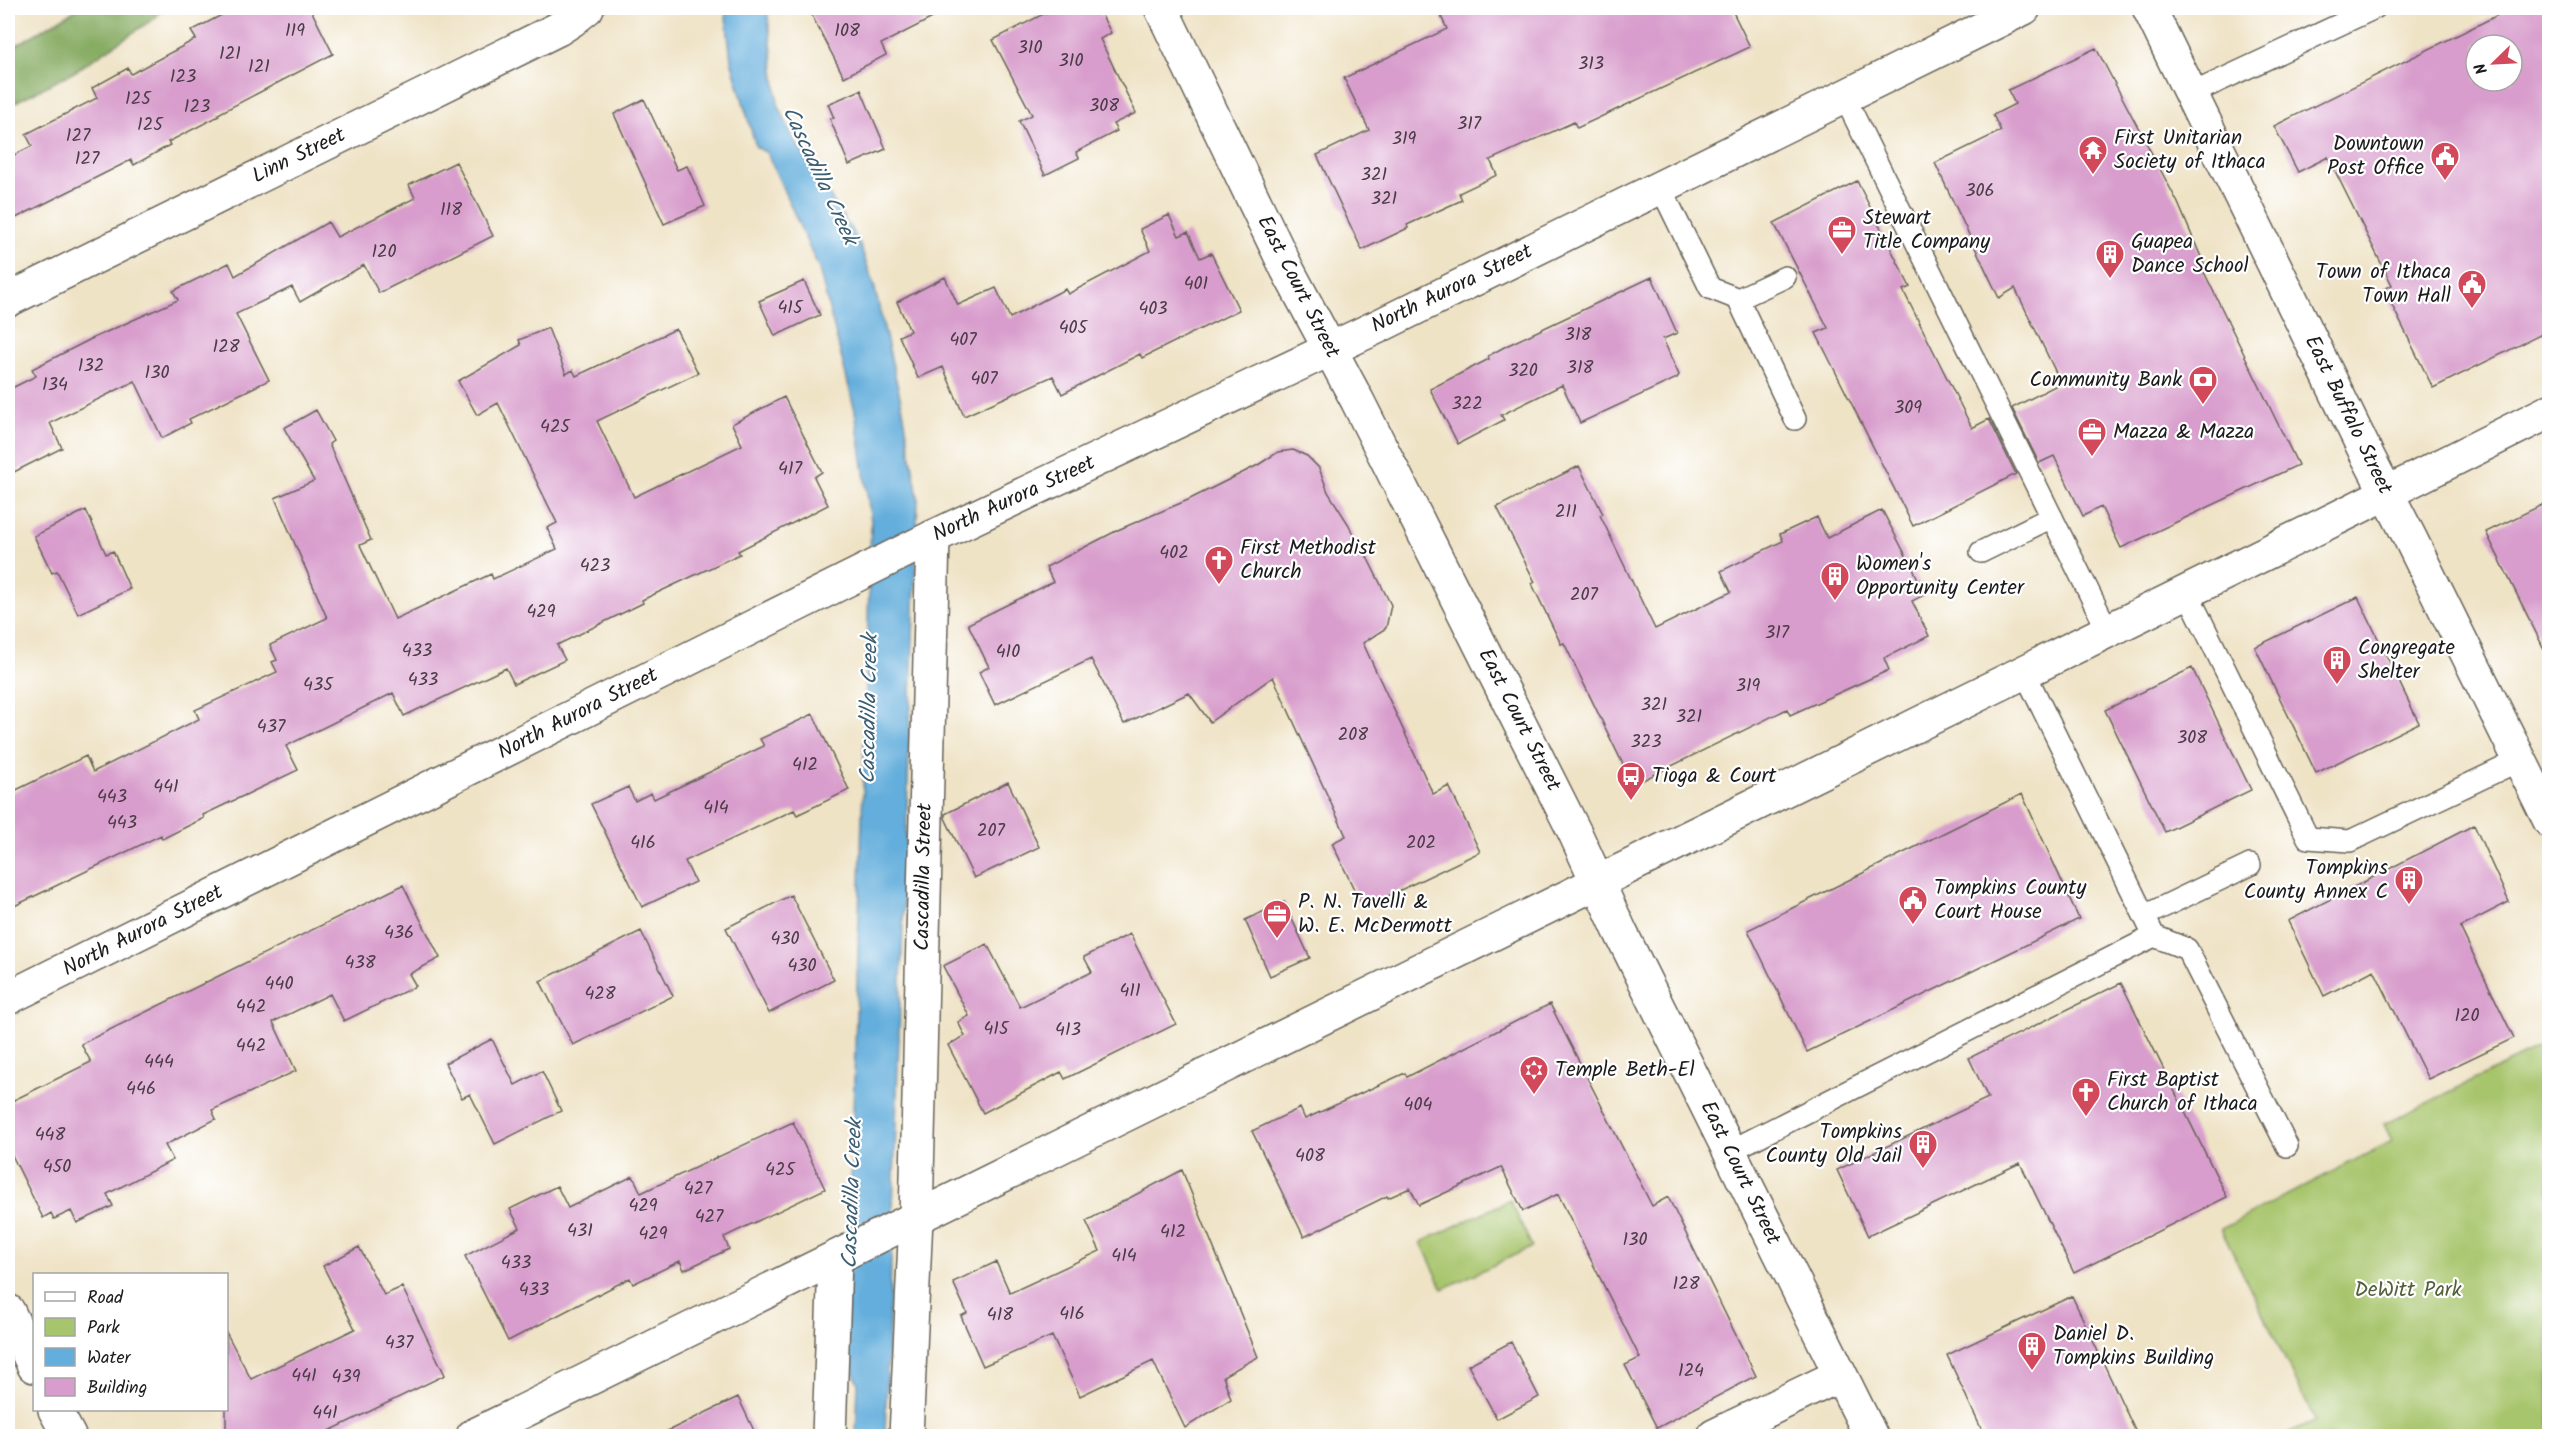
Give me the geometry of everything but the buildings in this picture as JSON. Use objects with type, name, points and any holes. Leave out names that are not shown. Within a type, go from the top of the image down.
[{"type":"street","name":"Linn Street","points":[[8,300],[558,28],[587,8]]},
{"type":"street","name":"East Court Street","points":[[1161,8],[1287,268],[1570,822],[1597,882],[1871,1437]]},
{"type":"street","name":"North Aurora Street","points":[[8,998],[865,570],[1330,349],[2024,8]]},
{"type":"street","name":"East Buffalo Street","points":[[2149,8],[2386,493],[2550,821]]},
{"type":"street","points":[[473,1437],[2550,411]]},
{"type":"street","name":"Cascadilla Street","points":[[906,1437],[916,1218],[933,537]]},
{"type":"street","points":[[828,1437],[835,1258]]},
{"type":"street","points":[[8,1311],[33,1364]]},
{"type":"street","points":[[1714,1437],[1840,1375]]},
{"type":"street","points":[[56,1411],[69,1437]]},
{"type":"lane","points":[[2191,94],[2375,8]]},
{"type":"lane","points":[[1844,96],[2108,631]]},
{"type":"lane","points":[[1660,186],[1710,288],[1738,299],[1795,419]]},
{"type":"lane","points":[[1738,299],[1785,277]]},
{"type":"lane","points":[[1981,552],[2052,517]]},
{"type":"lane","points":[[2187,592],[2308,838],[2350,841],[2520,760]]},
{"type":"lane","points":[[2024,671],[2154,936],[2187,949],[2287,1146]]},
{"type":"lane","points":[[2144,916],[2250,865]]},
{"type":"lane","points":[[1730,1151],[2154,936]]},
{"type":"green space","points":[[79,8],[163,8],[155,18],[74,72],[8,106],[8,50]]},
{"type":"green space","name":"DeWitt Park","points":[[2549,1043],[2549,1436],[2283,1436],[2315,1420],[2221,1229],[2392,1141],[2384,1124]]},
{"type":"green space","points":[[1510,1200],[1532,1247],[1443,1289],[1421,1242]]},
{"type":"water","name":"Cascadilla Creek","points":[[725,8],[767,8],[778,104],[793,138],[859,242],[874,285],[903,410],[918,497],[885,1436],[856,1436],[858,1383],[850,1364],[846,1344],[871,521],[855,411],[819,269],[767,153],[756,147],[731,60]]},
{"type":"place","name":"First Unitarian Society of Ithaca","points":[[2093,176]]},
{"type":"place","name":"Downtown Post Office","points":[[2445,182]]},
{"type":"place","name":"Stewart Title Company","points":[[1842,256]]},
{"type":"place","name":"Guapea Dance School","points":[[2110,280]]},
{"type":"place","name":"Town of Ithaca Town Hall","points":[[2472,310]]},
{"type":"place","name":"Community Bank","points":[[2203,406]]},
{"type":"place","name":"Mazza & Mazza","points":[[2092,458]]},
{"type":"place","name":"First Methodist Church","points":[[1219,586]]},
{"type":"place","name":"Women's Opportunity Center","points":[[1835,602]]},
{"type":"place","name":"Congregate Shelter","points":[[2337,686]]},
{"type":"place","name":"Tioga & Court","points":[[1631,802]]},
{"type":"place","name":"Tompkins County Annex C","points":[[2409,906]]},
{"type":"place","name":"Tompkins County Court House","points":[[1913,926]]},
{"type":"place","name":"P. N. Tavelli & W. E. McDermott","points":[[1277,940]]},
{"type":"place","name":"Temple Beth-El","points":[[1534,1096]]},
{"type":"place","name":"First Baptist Church of Ithaca","points":[[2086,1118]]},
{"type":"place","name":"Tompkins County Old Jail","points":[[1923,1170]]},
{"type":"place","name":"Daniel D. Tompkins Building","points":[[2032,1372]]}]
